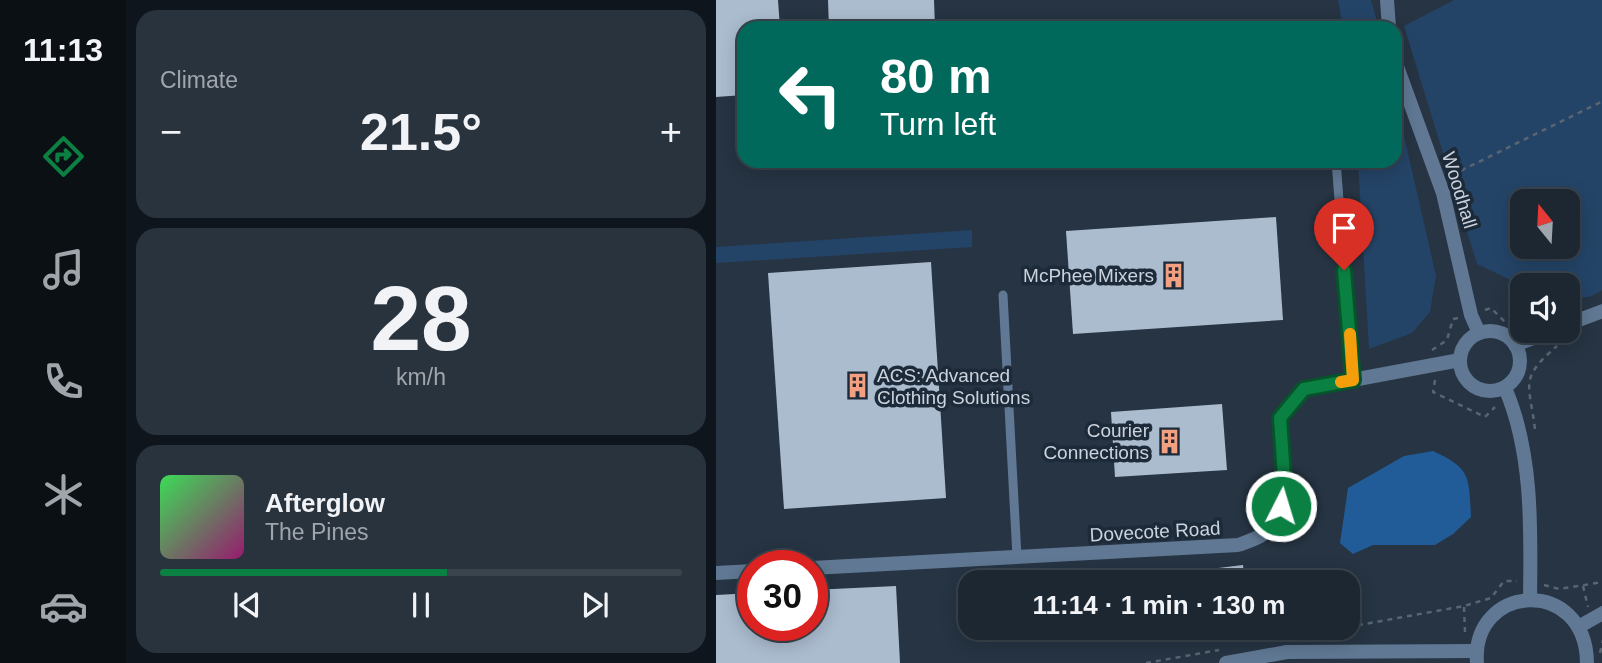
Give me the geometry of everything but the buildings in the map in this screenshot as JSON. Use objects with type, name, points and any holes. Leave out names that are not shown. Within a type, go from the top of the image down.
[{"type":"street","points":[[1387,0],[1388,21]]},
{"type":"street","name":"Woodhall","points":[[1402,80],[1439,181],[1471,315],[1479,333]]},
{"type":"street","points":[[1580,324],[1602,311]]},
{"type":"street","points":[[1479,333],[1501,333],[1515,345],[1520,362],[1507,393],[1471,385],[1461,369],[1460,360],[1467,341],[1479,333]]},
{"type":"street","points":[[1515,345],[1520,343]]},
{"type":"street","name":"Dovecote Road","points":[[828,567],[1238,545],[1262,535],[1277,520],[1285,491],[1280,418],[1304,389],[1460,360]]},
{"type":"street","points":[[1507,393],[1515,411],[1525,467],[1530,600]]},
{"type":"street","points":[[716,573],[737,572]]},
{"type":"street","points":[[1226,663],[1287,652],[1461,652],[1477,657],[1480,635],[1494,615],[1514,602],[1530,600],[1559,606],[1580,626],[1587,645],[1587,663]]},
{"type":"street","points":[[1580,626],[1602,613]]},
{"type":"lane","points":[[1337,168],[1353,380]]},
{"type":"lane","points":[[1003,295],[1017,557]]},
{"type":"path","points":[[1439,181],[1602,101]]},
{"type":"path","points":[[1535,431],[1529,379],[1533,367],[1556,343]]},
{"type":"path","points":[[1432,349],[1437,364],[1433,392],[1485,417],[1507,393],[1530,393]]},
{"type":"path","points":[[1545,573],[1546,586]]},
{"type":"path","points":[[1360,625],[1464,606],[1491,598],[1504,581],[1530,580],[1559,589],[1602,582]]},
{"type":"path","points":[[1461,652],[1465,632],[1464,606]]},
{"type":"shaded area","points":[[1338,0],[1371,0],[1377,21],[1342,21]]},
{"type":"shaded area","points":[[1454,0],[1602,0],[1603,290],[1580,298],[1580,273],[1510,273],[1510,280],[1477,264],[1404,26]]},
{"type":"shaded area","points":[[1402,127],[1436,276],[1430,312],[1412,333],[1369,349],[1358,168],[1402,168]]},
{"type":"shaded area","points":[[972,230],[972,247],[716,263],[716,247]]},
{"type":"shaded area","points":[[1433,451],[1455,463],[1466,475],[1471,517],[1453,534],[1435,545],[1373,545],[1353,554],[1340,543],[1348,488],[1404,456]]},
{"type":"slow traffic","points":[[1341,382],[1353,380],[1350,334]]},
{"type":"place","name":"McPhee Mixers","points":[[1174,275]]},
{"type":"place","name":"ACS: Advanced Clothing Solutions","points":[[857,386]]},
{"type":"place","name":"Courier Connections","points":[[1169,441]]},
{"type":"route","points":[[1281,506],[1285,491],[1280,418],[1304,389],[1353,380],[1344,270]]}]
